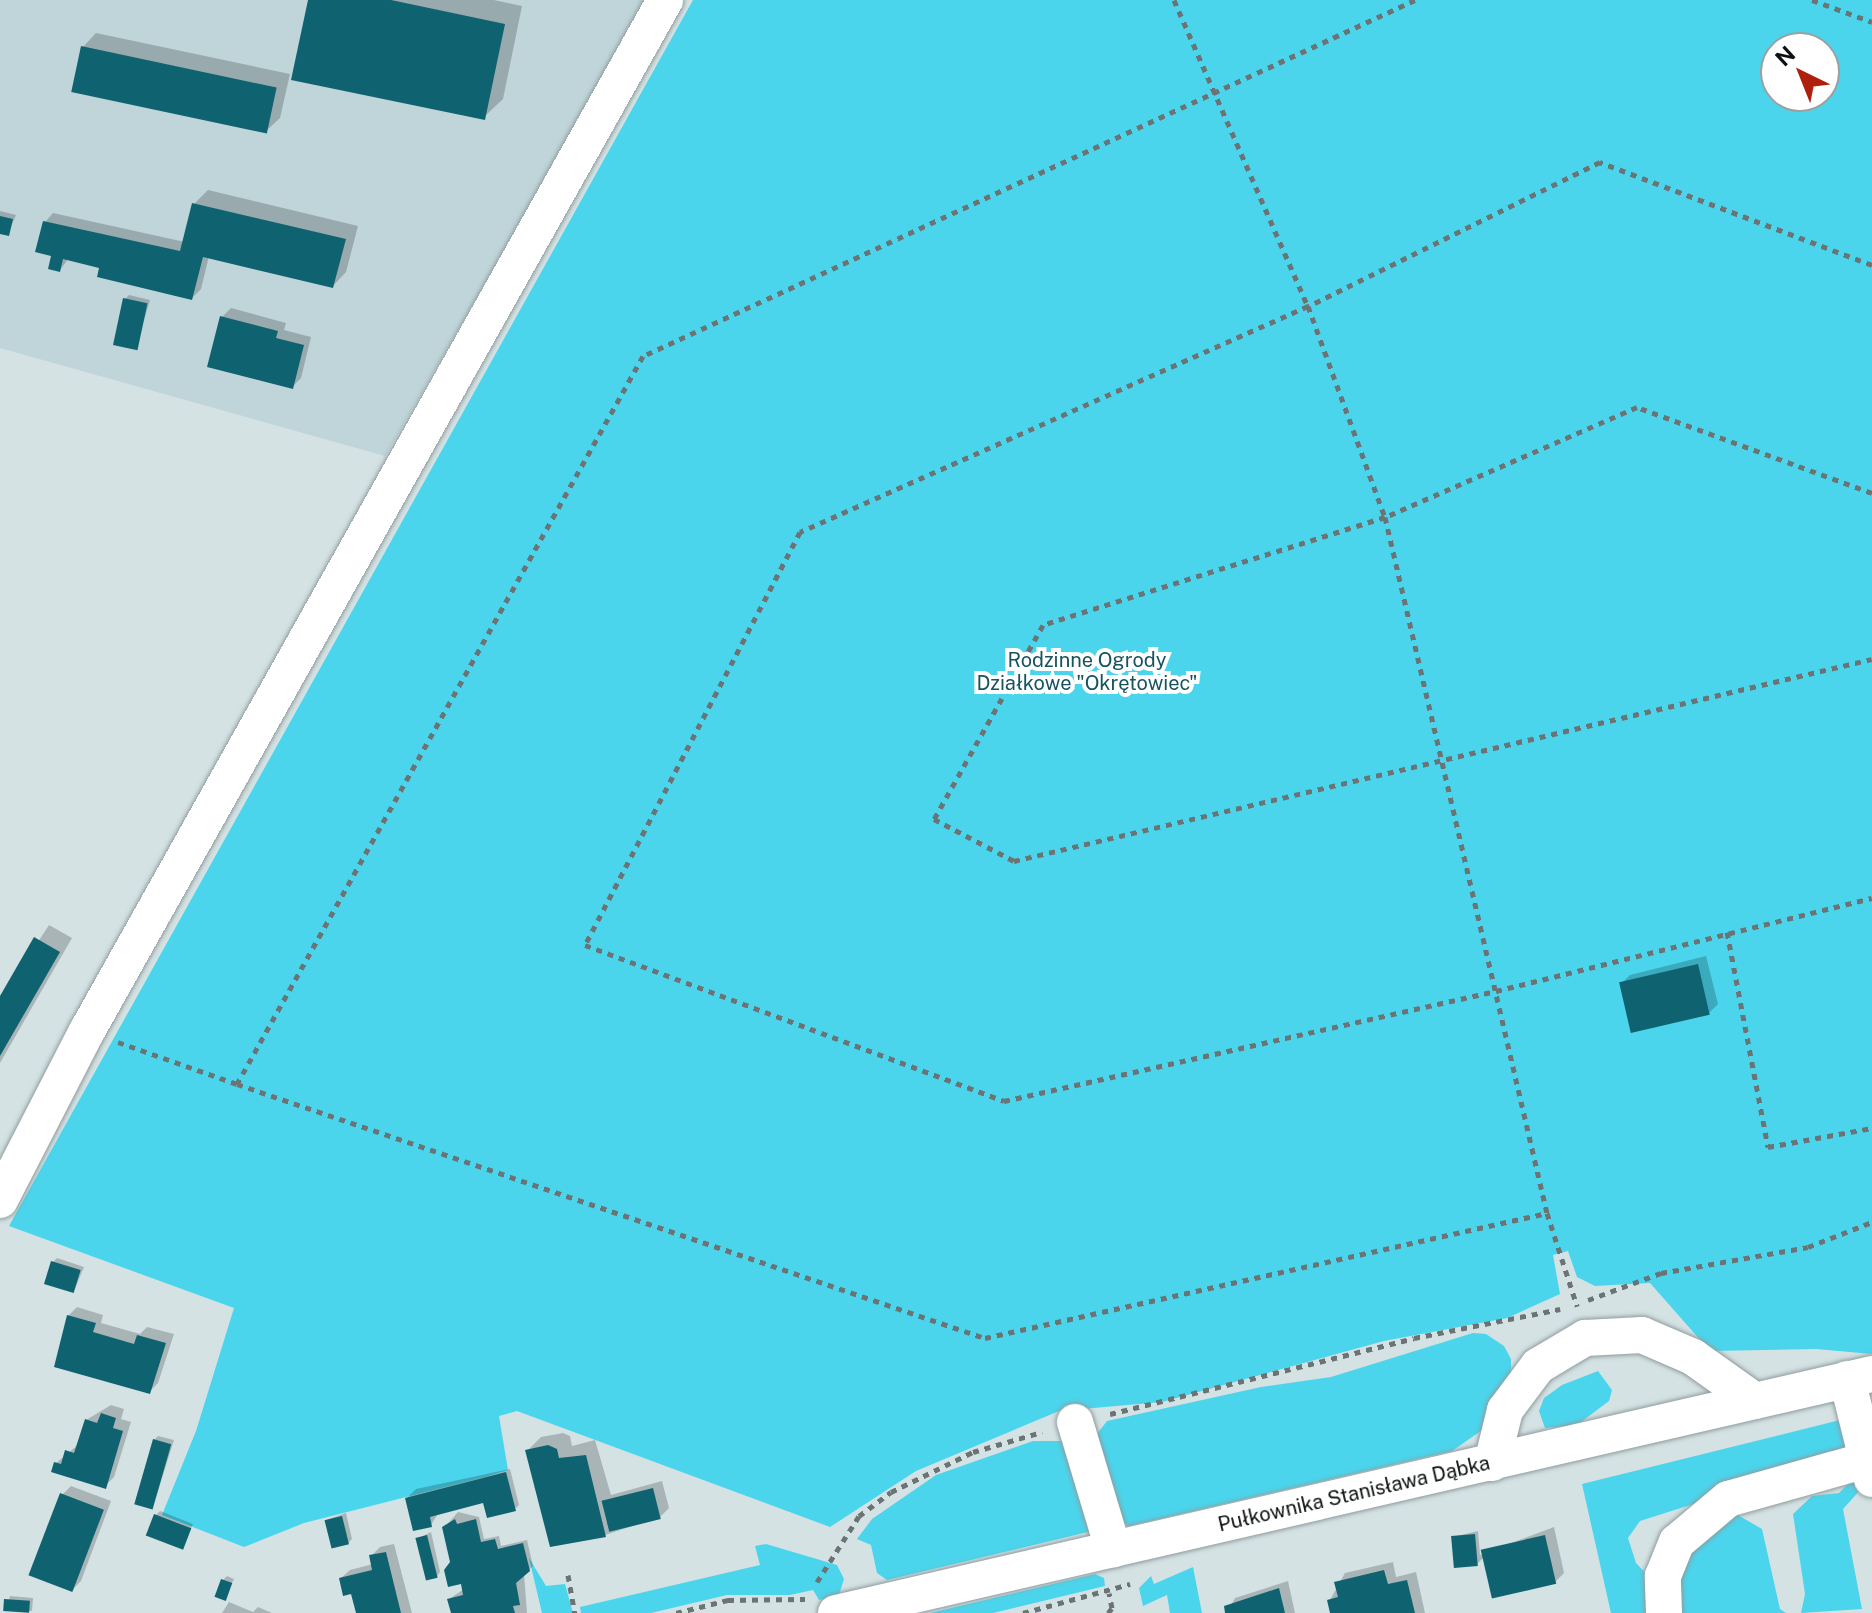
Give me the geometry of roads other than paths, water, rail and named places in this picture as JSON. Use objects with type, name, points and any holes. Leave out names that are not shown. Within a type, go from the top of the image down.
[{"type":"street","points":[[0,1200],[87,1031],[665,0]]},
{"type":"street","points":[[1492,1463],[1505,1410],[1538,1366],[1581,1321],[1642,1335],[1693,1357],[1755,1401]]},
{"type":"street","points":[[1664,1613],[1663,1576],[1677,1542],[1728,1499],[1870,1469],[1859,1376]]},
{"type":"street","name":"Pułkownika Stanisława Dąbka","points":[[836,1613],[1859,1376]]},
{"type":"street","points":[[1075,1422],[1113,1549]]},
{"type":"park label","name":"Rodzinne Ogrody Działkowe \"Okrętowiec\"","points":[[1087,672]]}]
